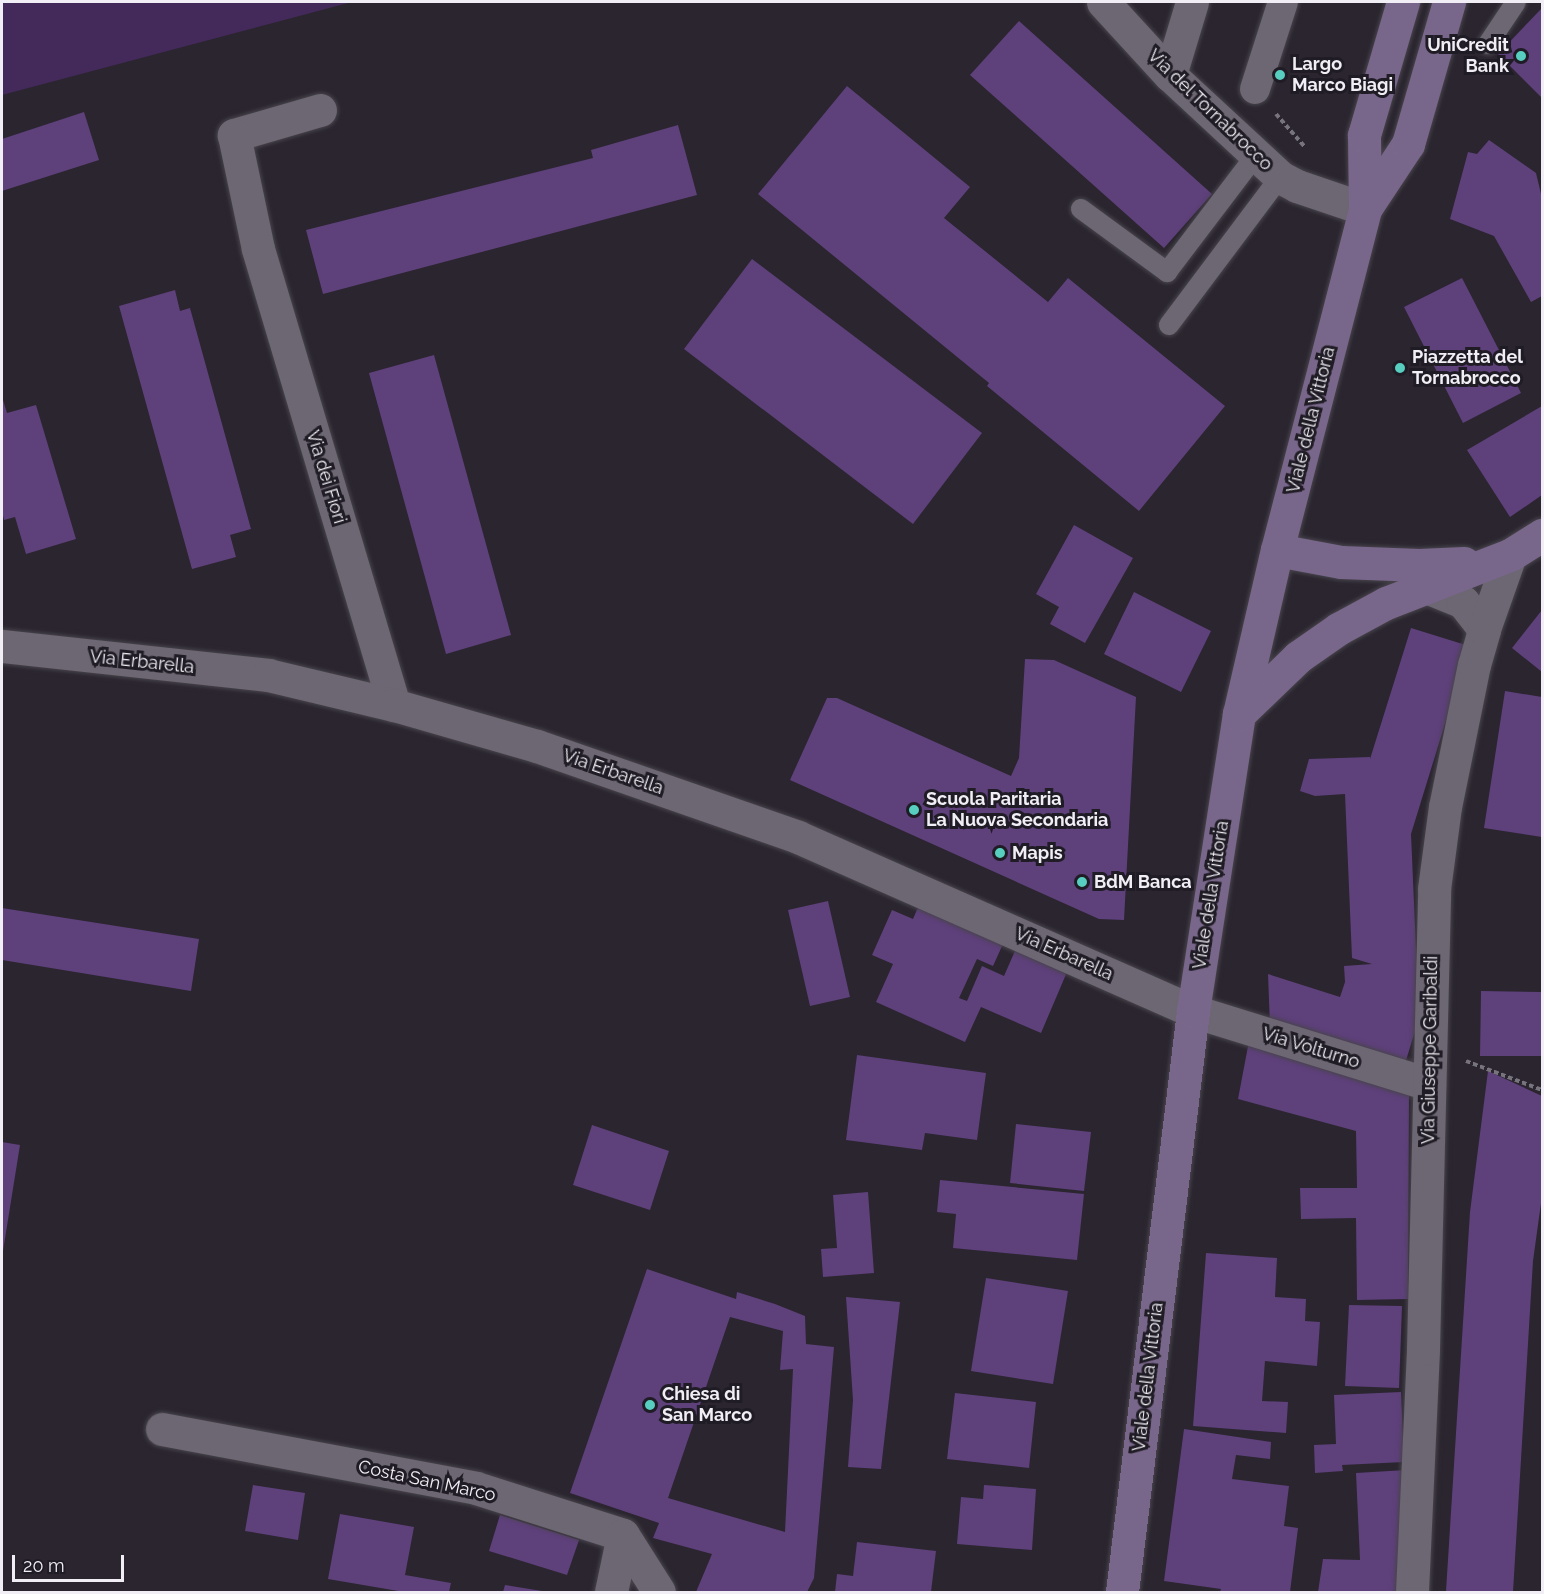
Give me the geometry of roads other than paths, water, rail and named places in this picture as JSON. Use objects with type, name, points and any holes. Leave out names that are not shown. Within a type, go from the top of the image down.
[{"type":"main road","points":[[1365,209],[1364,135],[1404,2]]},
{"type":"main road","points":[[1365,209],[1408,144],[1449,2]]},
{"type":"main road","name":"Viale della Vittoria","points":[[1122,1593],[1193,1011],[1239,714],[1277,550],[1365,209]]},
{"type":"main road","points":[[1239,714],[1298,657],[1338,629],[1386,603],[1510,555],[1542,535]]},
{"type":"main road","points":[[1277,550],[1341,562],[1382,565],[1449,564],[1510,555]]},
{"type":"street","name":"Via del Tornabrocco","points":[[1103,2],[1170,75],[1267,166],[1297,186],[1365,209]]},
{"type":"street","points":[[1170,75],[1192,2]]},
{"type":"street","points":[[1255,89],[1283,2]]},
{"type":"street","name":"Via dei Fiori","points":[[320,110],[234,135],[258,249],[394,705]]},
{"type":"street","name":"Via Giuseppe Garibaldi","points":[[1412,1593],[1424,1349],[1429,1046],[1436,877],[1445,807],[1484,629],[1510,555]]},
{"type":"street","points":[[1426,586],[1463,602],[1484,629]]},
{"type":"street","name":"Via Erbarella","points":[[2,646],[268,675],[394,705],[537,746],[798,837],[1193,1011]]},
{"type":"street","name":"Via Volturno","points":[[1193,1011],[1429,1084]]},
{"type":"street","name":"Costa San Marco","points":[[162,1428],[476,1488],[623,1535]]},
{"type":"street","points":[[611,1593],[623,1535]]},
{"type":"street","points":[[623,1535],[659,1593]]},
{"type":"lane","points":[[1488,45],[1516,2]]},
{"type":"lane","points":[[1081,209],[1167,272],[1267,166]]},
{"type":"lane","points":[[1169,326],[1267,166]]},
{"type":"place","name":"UniCredit Bank","points":[[1521,56]]},
{"type":"place","name":"Largo Marco Biagi","points":[[1280,75]]},
{"type":"place","name":"Piazzetta del Tornabrocco","points":[[1400,368]]},
{"type":"place","name":"Scuola Paritaria La Nuova Secondaria","points":[[914,810]]},
{"type":"place","name":"Mapis","points":[[1000,853]]},
{"type":"place","name":"BdM Banca","points":[[1082,882]]},
{"type":"place","name":"Chiesa di San Marco","points":[[650,1405]]}]
